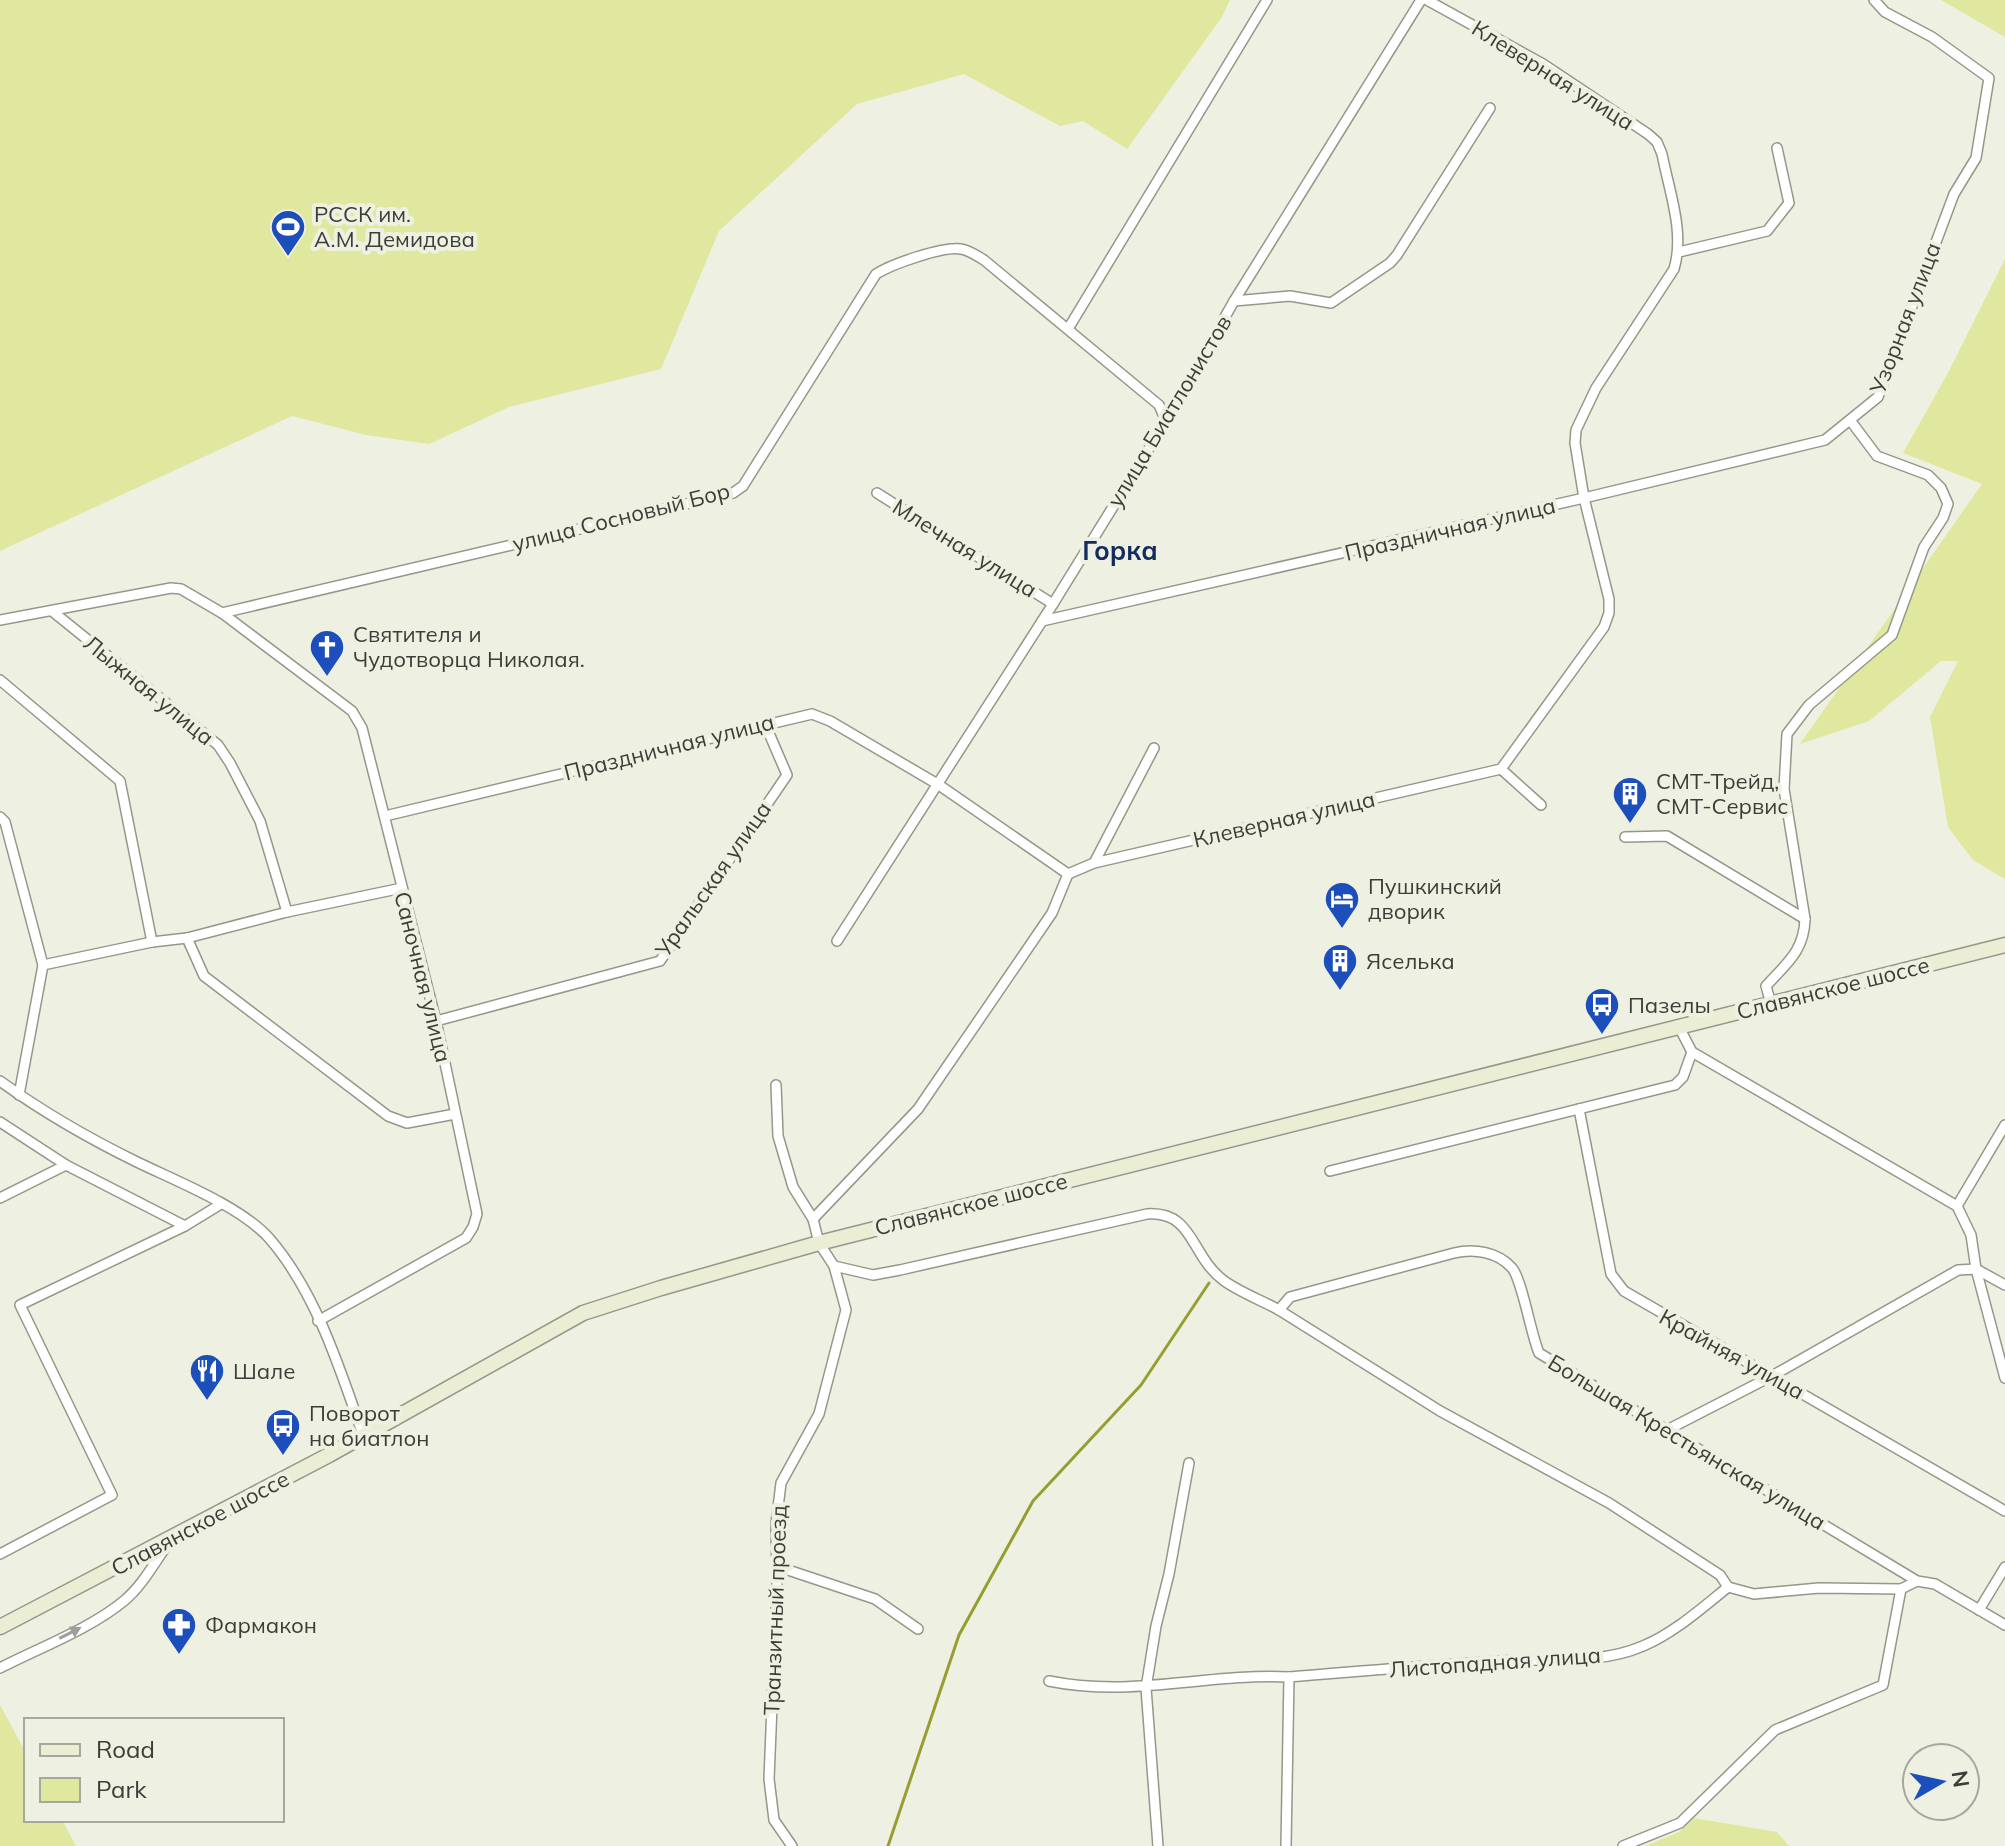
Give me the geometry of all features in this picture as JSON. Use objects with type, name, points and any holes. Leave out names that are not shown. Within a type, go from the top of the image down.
[{"type":"main road","name":"Славянское шоссе","points":[[0,1627],[171,1539],[583,1313],[819,1243],[2005,945]]},
{"type":"street","points":[[1068,329],[1267,0]]},
{"type":"street","name":"улица Биатлонистов","points":[[837,941],[1053,604],[1166,421],[1234,301],[1421,0]]},
{"type":"street","name":"Клеверная улица","points":[[1427,0],[1543,64],[1657,142],[1679,236],[1679,252]]},
{"type":"street","name":"Узорная улица","points":[[1850,420],[1878,397],[1949,204],[1976,158],[1989,78],[1932,37],[1885,12],[1874,0]]},
{"type":"street","points":[[1234,301],[1290,296],[1331,303],[1390,263],[1490,108]]},
{"type":"street","points":[[1541,805],[1501,769],[1604,627],[1609,613],[1609,599],[1584,498],[1575,443],[1576,430],[1596,388],[1674,269],[1679,252],[1767,231],[1789,203],[1777,148]]},
{"type":"street","name":"улица Сосновый Бор","points":[[222,613],[733,493],[743,486],[876,274],[902,261],[955,248],[965,249],[984,260],[1159,405],[1166,421]]},
{"type":"street","points":[[1771,1004],[1766,986],[1799,949],[1804,936],[1805,919],[1784,789],[1787,734],[1809,705],[1892,635],[1924,547],[1943,518],[1948,504],[1941,488],[1928,475],[1877,456],[1850,420]]},
{"type":"street","name":"Праздничная улица","points":[[1042,621],[1825,440],[1850,420]]},
{"type":"street","name":"Млечная улица","points":[[877,493],[1053,604]]},
{"type":"street","points":[[0,620],[171,588],[181,589],[222,613]]},
{"type":"street","name":"Лыжная улица","points":[[52,611],[218,745],[260,821],[287,912]]},
{"type":"street","name":"Саночная улица","points":[[222,613],[352,711],[362,728],[436,1021],[477,1214],[466,1238],[318,1321]]},
{"type":"street","points":[[0,680],[120,781],[152,942]]},
{"type":"street","name":"Праздничная улица","points":[[385,816],[812,714],[830,721],[939,785],[1068,874]]},
{"type":"street","name":"Уральская улица","points":[[436,1021],[660,961],[787,775],[765,724]]},
{"type":"street","points":[[1094,863],[1154,748]]},
{"type":"street","name":"Клеверная улица","points":[[1068,874],[1094,863],[1501,769]]},
{"type":"street","points":[[0,817],[5,822],[43,965],[19,1095]]},
{"type":"street","points":[[1625,837],[1667,836],[1805,919]]},
{"type":"street","points":[[813,1219],[918,1109],[1052,913],[1068,874]]},
{"type":"street","points":[[43,965],[152,942],[187,938],[287,912],[402,888]]},
{"type":"street","points":[[187,938],[204,976],[388,1116],[407,1123],[455,1114]]},
{"type":"street","points":[[1679,1027],[1692,1052],[1957,1206],[1971,1235],[1976,1269],[2005,1378]]},
{"type":"street","points":[[1330,1171],[1675,1085],[1683,1077],[1692,1052]]},
{"type":"street","points":[[0,1081],[112,1150],[221,1204],[266,1235],[293,1268],[346,1387],[363,1435]]},
{"type":"street","name":"Транзитный проезд","points":[[776,1085],[778,1136],[793,1187],[813,1219],[819,1243],[834,1266],[846,1310],[819,1414],[781,1483],[776,1524],[769,1779],[774,1820],[792,1846]]},
{"type":"street","name":"Крайняя улица","points":[[1579,1109],[1611,1274],[1617,1283],[1636,1300],[2005,1511]]},
{"type":"street","points":[[0,1122],[66,1165],[185,1226]]},
{"type":"street","points":[[1957,1206],[2005,1125]]},
{"type":"street","points":[[0,1198],[66,1165]]},
{"type":"street","points":[[0,1554],[112,1495],[20,1305],[185,1226],[221,1204]]},
{"type":"street","points":[[834,1266],[873,1275],[1147,1214],[1164,1213],[1180,1221],[1204,1260],[1223,1280],[1279,1310],[1440,1411],[1609,1503],[1720,1575],[1728,1587],[1754,1594],[1819,1588],[1901,1589],[1917,1581]]},
{"type":"street","name":"Большая Крестьянская улица","points":[[1279,1310],[1290,1297],[1346,1281],[1468,1249],[1492,1254],[1514,1270],[1539,1353],[1917,1581],[1935,1584],[2005,1625]]},
{"type":"street","points":[[1669,1429],[1772,1376],[1958,1270],[1976,1269],[2005,1285]]},
{"type":"street","points":[[1158,1846],[1146,1688],[1189,1463]]},
{"type":"street","points":[[0,1668],[120,1604],[171,1539]]},
{"type":"street","points":[[776,1566],[875,1599],[918,1629]]},
{"type":"street","points":[[1979,1610],[2005,1567]]},
{"type":"street","name":"Листопадная улица","points":[[1049,1681],[1083,1688],[1146,1688],[1259,1675],[1289,1677],[1508,1660],[1565,1661],[1630,1651],[1646,1645],[1678,1626],[1728,1587]]},
{"type":"street","points":[[1623,1846],[1680,1823],[1775,1730],[1883,1685],[1901,1589]]},
{"type":"street","points":[[1286,1846],[1289,1677]]},
{"type":"green space","name":"РССК им. А.М. Демидова","points":[[0,0],[1230,0],[1222,17],[1127,149],[1083,121],[1060,126],[964,74],[857,104],[719,231],[661,369],[509,407],[429,444],[366,435],[292,416],[0,551]]},
{"type":"green space","points":[[1941,0],[2005,0],[2005,37]]},
{"type":"green space","points":[[2005,259],[2005,879],[1973,860],[1948,827],[1930,717],[1958,661],[1941,661],[1869,721],[1800,744],[1982,484],[1903,453],[1948,373]]},
{"type":"green space","points":[[0,1705],[24,1749],[24,1822],[63,1822],[76,1846],[0,1846]]},
{"type":"green space","points":[[1694,1818],[1777,1832],[1789,1846],[1645,1846],[1679,1832]]},
{"type":"waterway","points":[[888,1846],[959,1635],[1033,1501],[1141,1385],[1209,1283]]},
{"type":"place","name":"РССК им. А.М. Демидова","points":[[288,258]]},
{"type":"place","name":"Святителя и Чудотворца Николая.","points":[[327,678]]},
{"type":"place","name":"СМТ-Трейд, СМТ-Сервис","points":[[1630,825]]},
{"type":"place","name":"Пушкинский дворик","points":[[1342,930]]},
{"type":"place","name":"Яселька","points":[[1340,992]]},
{"type":"place","name":"Пазелы","points":[[1602,1036]]},
{"type":"place","name":"Шале","points":[[207,1402]]},
{"type":"place","name":"Поворот на биатлон","points":[[283,1457]]},
{"type":"place","name":"Фармакон","points":[[179,1656]]},
{"type":"district","name":"Горка","points":[[1120,551]]}]
